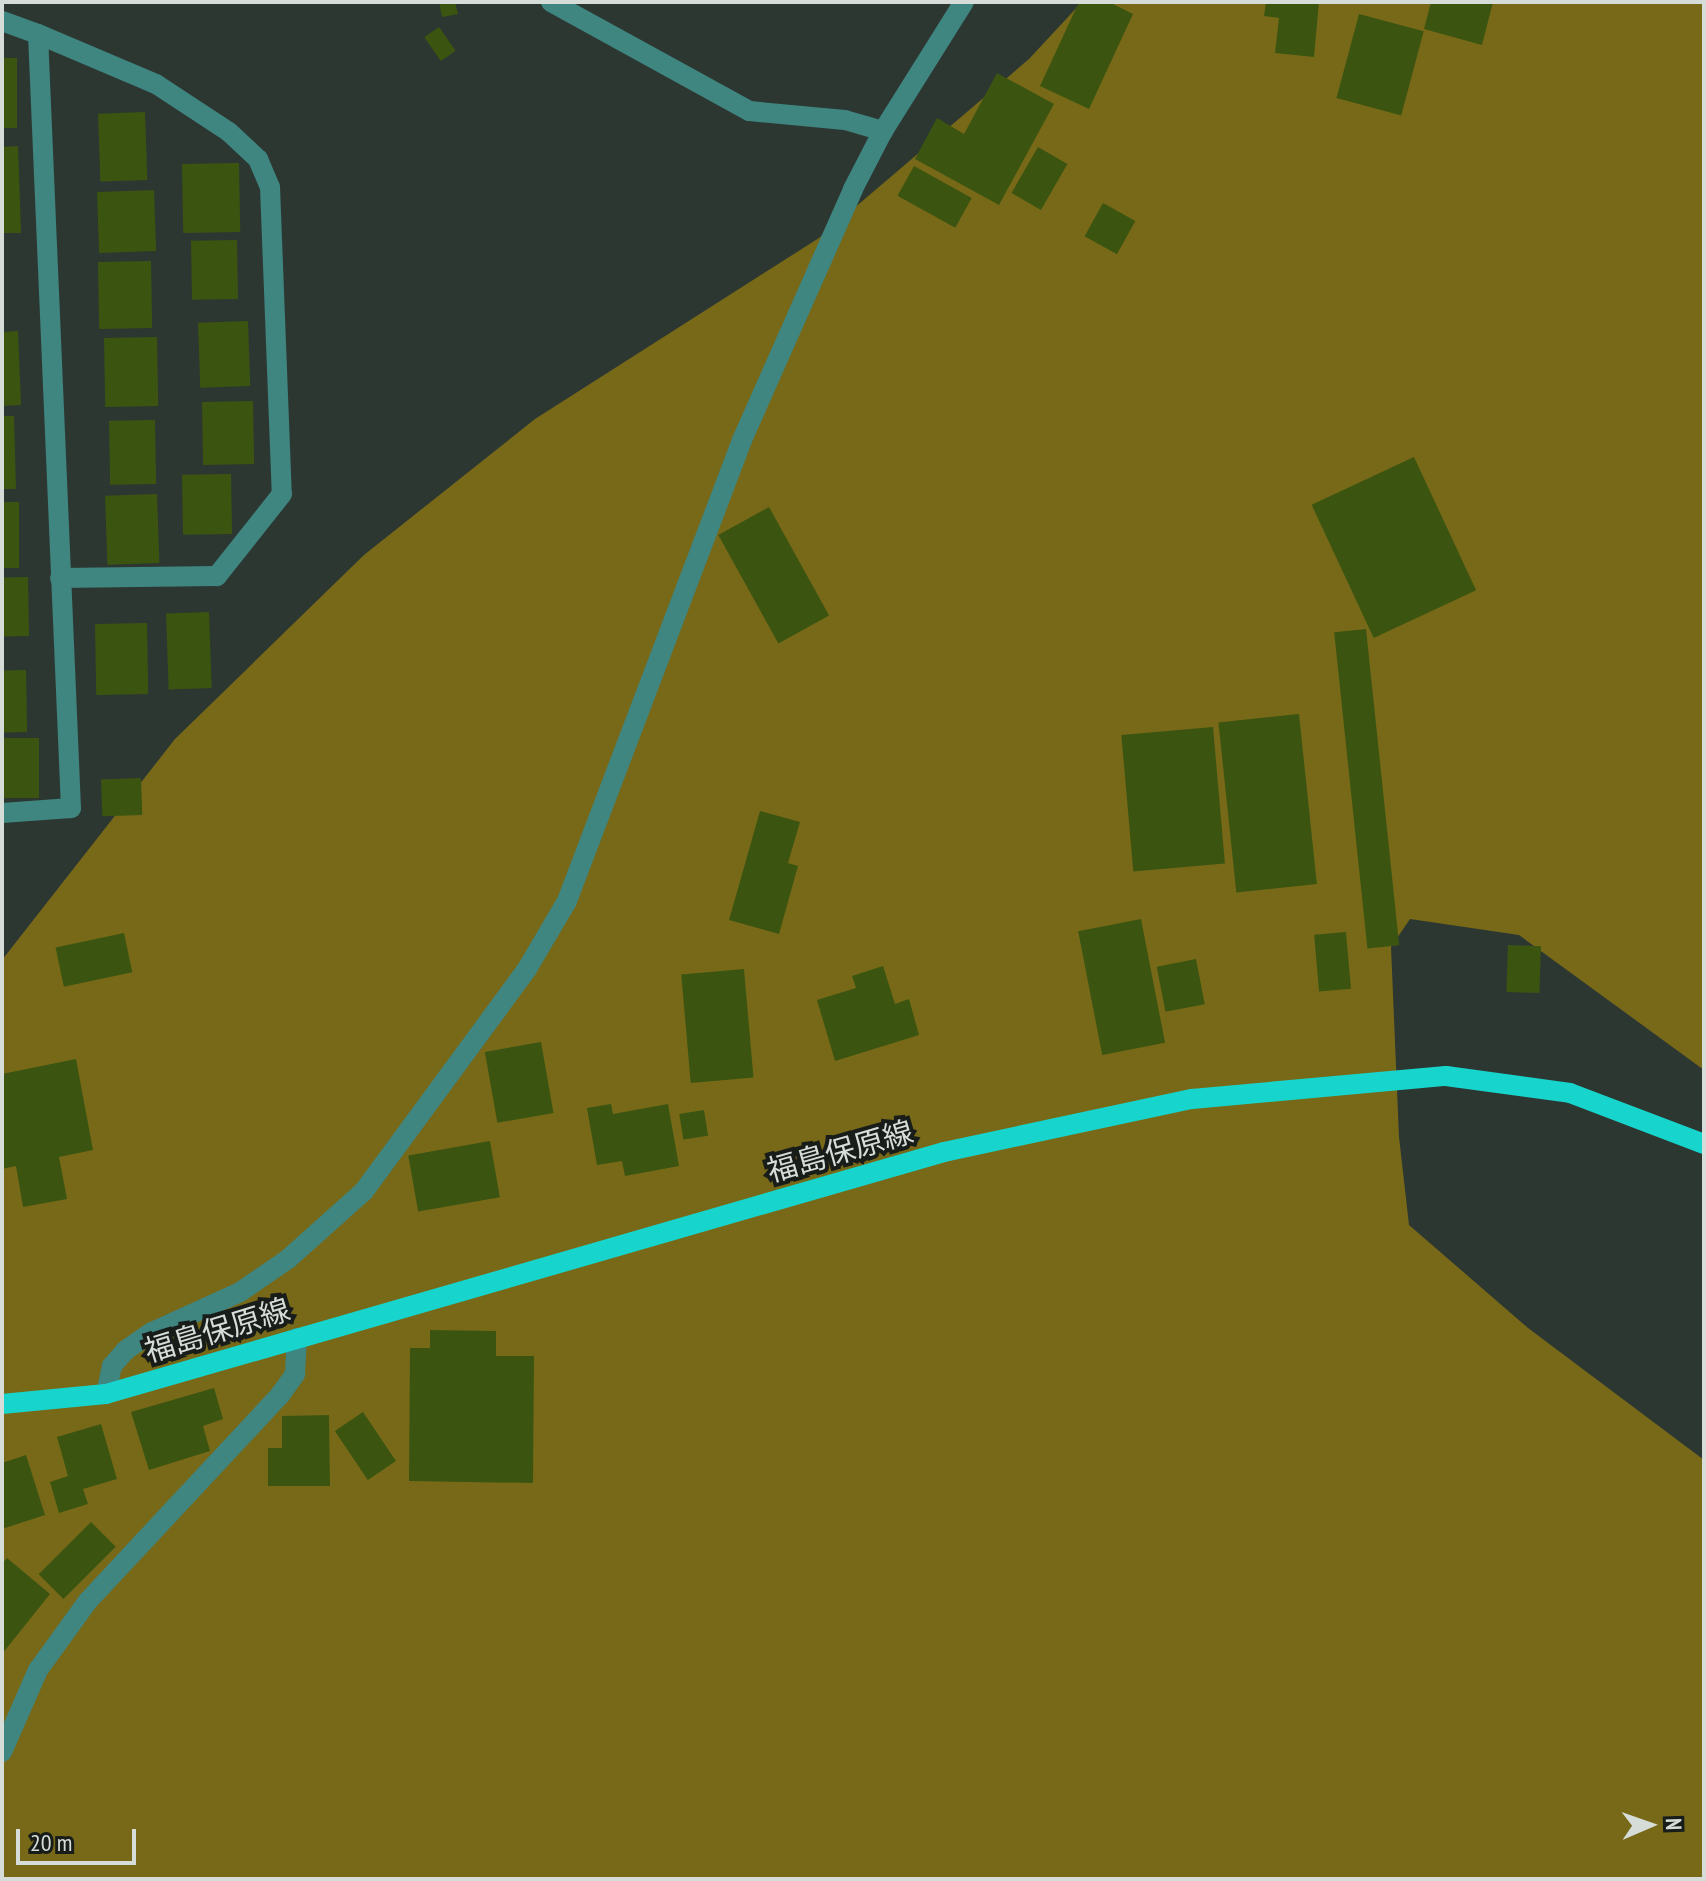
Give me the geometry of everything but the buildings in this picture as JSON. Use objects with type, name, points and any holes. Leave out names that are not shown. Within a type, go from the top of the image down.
[{"type":"main road","name":"福島保原線","points":[[2,1404],[106,1394],[944,1152],[1192,1099],[1446,1076],[1570,1093],[1704,1144]]},
{"type":"street","points":[[551,2],[749,111],[845,120],[883,131]]},
{"type":"street","points":[[106,1394],[112,1366],[126,1350],[152,1332],[240,1292],[299,1250],[364,1191],[527,969],[567,901],[742,440],[883,131],[964,2]]},
{"type":"street","points":[[2,21],[156,84],[229,132],[258,159],[270,187],[282,494],[217,576],[60,578]]},
{"type":"street","points":[[2,813],[71,808],[38,34]]},
{"type":"street","points":[[2,1752],[38,1670],[88,1601],[280,1395],[295,1374],[297,1338]]},
{"type":"shaded area","points":[[1082,2],[1704,2],[1704,1070],[1519,935],[1410,919],[1391,947],[1399,1137],[1409,1225],[1528,1328],[1704,1460],[1704,1879],[2,1879],[2,960],[175,739],[364,555],[535,419],[819,238],[1029,59]]}]
